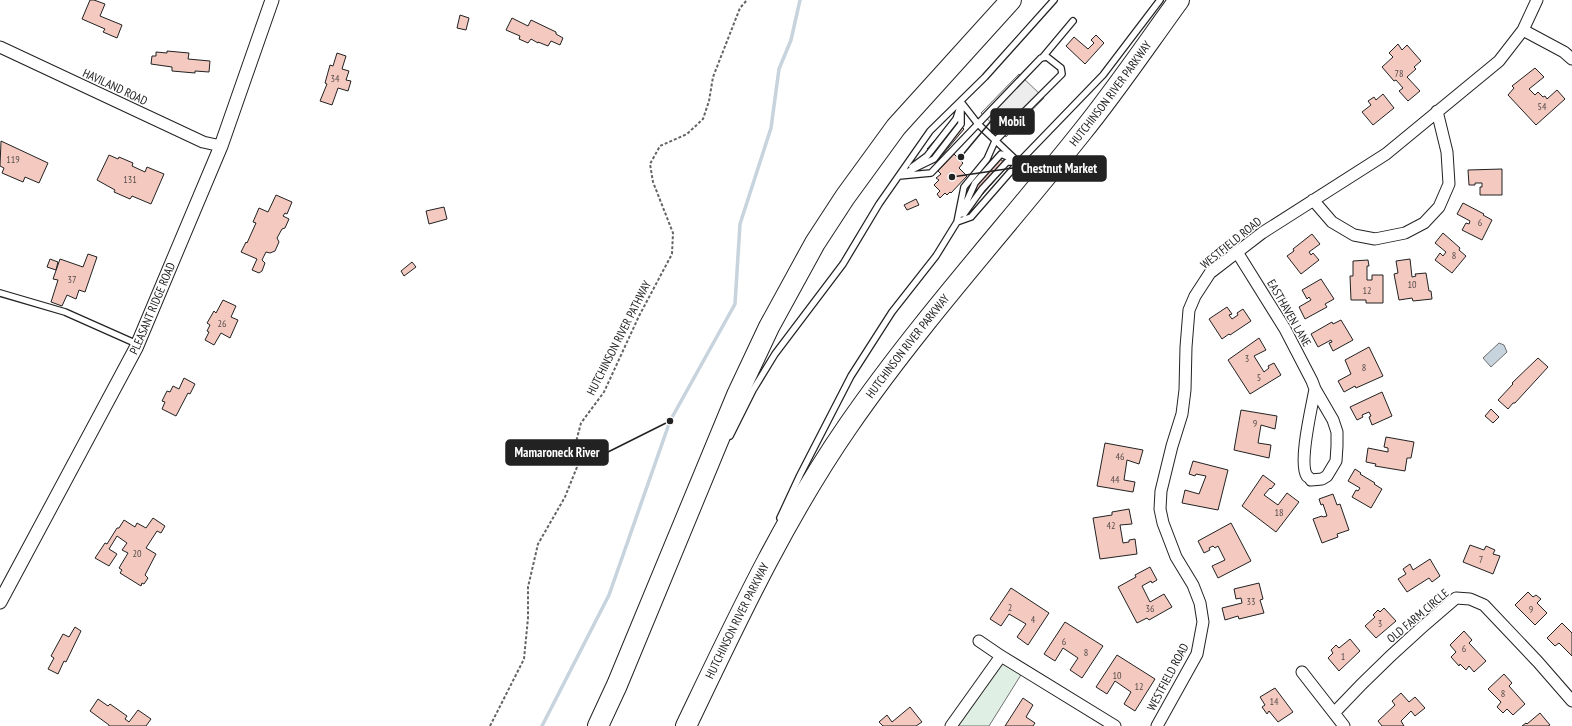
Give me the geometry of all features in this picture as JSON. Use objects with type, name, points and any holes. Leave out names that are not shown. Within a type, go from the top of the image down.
[{"type":"highway","points":[[598,726],[617,685],[737,395],[768,327],[814,243],[845,197],[896,127],[1011,0]]},
{"type":"highway","name":"HUTCHINSON RIVER PARKWAY","points":[[686,726],[780,536],[847,427],[901,354],[963,275],[1083,131],[1179,0]]},
{"type":"street","name":"PLEASANT RIDGE ROAD","points":[[0,602],[138,344],[221,146],[272,0]]},
{"type":"street","name":"WESTFIELD ROAD","points":[[1157,726],[1197,654],[1202,622],[1200,603],[1193,585],[1176,557],[1163,522],[1160,509],[1161,491],[1172,446],[1182,414],[1188,310],[1194,296],[1210,273],[1262,233],[1386,154],[1498,62],[1522,30],[1537,0]]},
{"type":"street","points":[[1522,30],[1564,52],[1572,59]]},
{"type":"street","name":"HAVILAND ROAD","points":[[0,47],[203,142],[221,146]]},
{"type":"street","points":[[1313,200],[1332,222],[1354,235],[1375,239],[1405,233],[1424,223],[1439,208],[1449,184],[1447,152],[1438,111]]},
{"type":"street","name":"EASTHAVEN LANE","points":[[1238,252],[1285,329],[1315,389],[1333,420],[1337,432],[1336,461],[1327,476],[1322,479],[1311,480],[1306,476],[1303,463],[1306,436],[1315,389]]},
{"type":"street","name":"OLD FARM CIRCLE","points":[[1334,713],[1358,686],[1456,598],[1470,599],[1484,604],[1572,701]]},
{"type":"street","points":[[979,641],[1116,726]]},
{"type":"street","points":[[951,726],[1002,656]]},
{"type":"street","points":[[1302,672],[1344,726]]},
{"type":"lane","points":[[725,444],[753,390],[775,354],[843,264],[879,204],[930,131],[985,78],[1054,0]]},
{"type":"lane","points":[[957,222],[971,217],[1019,162],[1103,75],[1160,0]]},
{"type":"lane","points":[[899,176],[931,173],[1041,58],[1073,21]]},
{"type":"lane","points":[[957,222],[964,187],[987,159],[995,141],[1062,74],[1062,68],[1047,57],[1041,58]]},
{"type":"lane","points":[[961,102],[978,124],[1019,162]]},
{"type":"lane","points":[[899,176],[934,159],[961,124],[961,102]]},
{"type":"lane","points":[[957,222],[975,184],[1001,154],[1019,162]]},
{"type":"lane","points":[[778,523],[800,475],[851,376],[892,312],[936,256],[957,222],[982,189],[1007,162],[1019,162]]},
{"type":"lane","points":[[0,293],[65,312],[138,344]]},
{"type":"lane","points":[[689,509],[718,457]]},
{"type":"lane","points":[[736,623],[769,545]]},
{"type":"path","name":"HUTCHINSON RIVER PATHWAY","points":[[490,726],[524,659],[528,618],[528,587],[538,544],[565,497],[577,467],[576,442],[581,423],[604,392],[639,316],[672,254],[672,233],[653,182],[650,164],[660,146],[687,134],[702,120],[709,101],[713,78],[740,8],[747,0]]},
{"type":"green space","points":[[1001,656],[1024,670],[989,726],[951,726]]},
{"type":"shaded area","points":[[1019,74],[1044,98],[1006,137],[981,113]]},
{"type":"shaded area","points":[[1499,343],[1504,345],[1507,352],[1491,367],[1483,358]]},
{"type":"building","points":[[90,0],[105,4],[100,16],[122,25],[117,38],[103,32],[105,29],[82,19]]},
{"type":"building","points":[[460,15],[469,18],[466,30],[457,28]]},
{"type":"building","points":[[512,18],[528,26],[531,20],[556,32],[556,34],[563,38],[560,45],[551,41],[548,46],[531,39],[528,43],[519,39],[520,36],[506,30]]},
{"type":"building","points":[[1096,35],[1104,43],[1085,64],[1066,46],[1074,37],[1088,49],[1094,43],[1091,40]]},
{"type":"building","points":[[1398,44],[1402,50],[1407,45],[1421,61],[1414,67],[1416,69],[1407,77],[1420,91],[1408,101],[1399,91],[1403,88],[1396,80],[1394,81],[1382,67],[1393,57],[1389,53]]},
{"type":"building","points":[[167,51],[189,53],[188,59],[210,61],[209,72],[195,71],[195,73],[172,71],[172,67],[151,64],[152,56],[156,56],[156,52],[167,53]]},
{"type":"building","points":[[337,53],[346,56],[342,69],[349,71],[346,80],[351,81],[348,91],[338,88],[332,105],[320,101],[327,84],[325,83],[330,65],[333,66]]},
{"type":"building","points":[[1535,68],[1544,77],[1529,89],[1535,95],[1538,92],[1547,99],[1557,90],[1565,99],[1536,125],[1508,95],[1514,88],[1512,86]]},
{"type":"building","points":[[1383,94],[1394,108],[1373,125],[1362,112],[1371,105],[1368,101],[1374,97],[1376,100]]},
{"type":"building","points":[[953,120],[964,129],[939,159],[927,149]]},
{"type":"building","points":[[1,141],[48,163],[39,183],[25,177],[23,182],[2,173],[4,168],[0,166]]},
{"type":"building","points":[[954,154],[963,163],[959,168],[967,176],[951,193],[950,192],[947,195],[945,193],[940,198],[937,194],[940,191],[934,185],[939,180],[936,178],[941,174],[938,171]]},
{"type":"building","points":[[109,155],[118,159],[119,157],[133,163],[132,166],[145,172],[147,167],[164,174],[151,204],[132,196],[130,199],[114,192],[115,190],[97,180]]},
{"type":"building","points":[[996,156],[1008,165],[982,195],[971,185]]},
{"type":"building","points":[[1502,169],[1502,195],[1480,195],[1480,187],[1482,187],[1482,183],[1469,185],[1468,170]]},
{"type":"building","points":[[276,195],[292,202],[287,214],[285,213],[283,216],[289,219],[285,228],[282,229],[277,238],[279,242],[275,251],[270,253],[266,252],[262,260],[265,263],[262,271],[259,273],[252,270],[257,259],[241,252],[256,223],[253,222],[259,208],[268,212]]},
{"type":"building","points":[[916,199],[919,205],[907,210],[904,205]]},
{"type":"building","points":[[1463,203],[1492,220],[1482,240],[1462,230],[1466,223],[1469,224],[1470,221],[1457,214]]},
{"type":"building","points":[[444,207],[447,219],[429,224],[426,211]]},
{"type":"building","points":[[1443,233],[1460,248],[1459,250],[1466,256],[1452,273],[1435,260],[1440,253],[1443,256],[1446,252],[1435,243]]},
{"type":"building","points":[[1312,234],[1320,244],[1309,252],[1311,255],[1313,253],[1319,260],[1301,274],[1287,256],[1294,251],[1293,249]]},
{"type":"building","points":[[88,254],[97,257],[85,292],[79,290],[76,299],[67,295],[62,306],[51,302],[58,280],[53,279],[60,259],[83,267]]},
{"type":"building","points":[[50,259],[58,262],[56,270],[47,267]]},
{"type":"building","points":[[1410,259],[1412,277],[1416,276],[1415,274],[1426,273],[1432,299],[1413,301],[1412,298],[1399,300],[1394,274],[1398,273],[1396,261]]},
{"type":"building","points":[[1368,260],[1369,266],[1367,266],[1367,280],[1372,280],[1372,275],[1383,275],[1383,303],[1366,303],[1366,300],[1351,300],[1350,276],[1353,276],[1353,261]]},
{"type":"building","points":[[412,262],[416,267],[404,276],[401,271]]},
{"type":"building","points":[[1321,279],[1334,299],[1325,304],[1327,307],[1305,319],[1299,307],[1311,300],[1309,297],[1307,299],[1302,290]]},
{"type":"building","points":[[223,300],[236,306],[231,317],[238,320],[230,338],[221,333],[214,345],[205,340],[209,332],[207,331],[210,325],[207,323],[214,311],[216,313]]},
{"type":"building","points":[[1227,307],[1232,314],[1229,315],[1232,319],[1243,309],[1251,321],[1222,339],[1209,319]]},
{"type":"building","points":[[1341,320],[1353,340],[1333,351],[1329,343],[1332,342],[1331,340],[1318,347],[1311,334],[1332,322],[1333,324]]},
{"type":"building","points":[[1259,338],[1266,350],[1254,356],[1264,372],[1269,368],[1268,366],[1274,363],[1281,375],[1250,394],[1228,360]]},
{"type":"building","points":[[1369,347],[1383,376],[1356,388],[1355,386],[1344,392],[1338,381],[1351,374],[1345,360]]},
{"type":"building","points":[[1538,358],[1548,367],[1508,409],[1498,400],[1513,384],[1512,383]]},
{"type":"building","points":[[184,378],[195,384],[190,394],[188,393],[176,416],[162,409],[165,402],[162,401],[167,391],[170,392],[173,386],[179,389]]},
{"type":"building","points":[[1382,392],[1392,416],[1372,425],[1369,412],[1362,415],[1363,417],[1357,420],[1350,407]]},
{"type":"building","points":[[1491,409],[1499,417],[1493,423],[1485,416]]},
{"type":"building","points":[[1241,410],[1277,416],[1275,429],[1261,425],[1258,443],[1271,445],[1269,458],[1234,450]]},
{"type":"building","points":[[1386,437],[1414,442],[1411,458],[1407,458],[1405,471],[1375,466],[1376,464],[1366,462],[1368,448],[1388,452],[1388,448],[1384,447]]},
{"type":"building","points":[[1105,443],[1143,450],[1139,464],[1127,460],[1124,480],[1135,482],[1133,492],[1097,486]]},
{"type":"building","points":[[1193,461],[1228,470],[1218,510],[1182,503],[1185,490],[1199,494],[1206,476],[1196,474],[1195,476],[1189,474]]},
{"type":"building","points":[[1355,469],[1382,489],[1371,508],[1352,497],[1356,490],[1358,491],[1360,488],[1348,481]]},
{"type":"building","points":[[1263,475],[1275,484],[1264,495],[1278,505],[1287,493],[1299,502],[1276,532],[1242,506]]},
{"type":"building","points":[[1333,494],[1337,505],[1340,504],[1349,530],[1337,534],[1338,537],[1322,543],[1313,519],[1327,516],[1323,504],[1321,505],[1319,499]]},
{"type":"building","points":[[1129,509],[1132,524],[1120,525],[1123,543],[1135,539],[1137,554],[1100,559],[1093,518],[1112,515],[1112,512]]},
{"type":"building","points":[[153,518],[165,526],[161,533],[157,531],[146,548],[156,554],[145,575],[148,578],[144,584],[142,583],[141,586],[120,573],[122,570],[119,568],[128,553],[122,550],[127,543],[117,536],[109,549],[117,554],[109,566],[95,558],[124,520],[135,527],[137,523],[146,528]]},
{"type":"building","points":[[1231,523],[1251,561],[1218,578],[1212,566],[1225,560],[1218,546],[1215,548],[1213,546],[1209,548],[1210,550],[1204,553],[1198,541]]},
{"type":"building","points":[[1470,545],[1484,550],[1486,546],[1495,550],[1493,554],[1500,556],[1493,574],[1463,562]]},
{"type":"building","points":[[1430,559],[1440,576],[1432,582],[1429,578],[1407,592],[1398,579],[1406,574],[1403,569],[1410,564],[1413,570]]},
{"type":"building","points":[[1150,567],[1157,580],[1152,583],[1151,581],[1142,586],[1150,602],[1164,594],[1172,607],[1149,620],[1147,618],[1137,623],[1118,587]]},
{"type":"building","points":[[1259,583],[1263,599],[1260,600],[1264,613],[1239,619],[1238,616],[1225,620],[1222,608],[1242,603],[1241,598],[1236,599],[1234,589]]},
{"type":"building","points":[[1011,588],[1049,613],[1028,645],[1017,637],[1026,624],[1009,614],[1001,626],[990,619]]},
{"type":"building","points":[[1528,592],[1533,597],[1536,595],[1541,599],[1537,603],[1547,613],[1535,625],[1515,605]]},
{"type":"building","points":[[1384,608],[1396,621],[1376,638],[1365,626],[1375,617],[1373,615],[1378,610],[1380,612]]},
{"type":"building","points":[[1065,622],[1103,646],[1082,678],[1070,670],[1078,658],[1063,648],[1055,661],[1044,654]]},
{"type":"building","points":[[1562,623],[1572,633],[1572,656],[1559,643],[1555,646],[1547,638]]},
{"type":"building","points":[[75,627],[81,631],[66,662],[64,661],[58,674],[48,669],[54,658],[51,656],[63,634],[69,637]]},
{"type":"building","points":[[1464,631],[1472,640],[1469,643],[1486,661],[1474,672],[1469,666],[1466,670],[1460,664],[1459,666],[1451,657],[1456,652],[1450,645]]},
{"type":"building","points":[[1350,639],[1360,651],[1339,671],[1328,658],[1333,653],[1331,650],[1336,645],[1339,648]]},
{"type":"building","points":[[1117,655],[1155,679],[1135,711],[1124,704],[1131,692],[1115,681],[1107,694],[1096,687]]},
{"type":"building","points":[[1504,674],[1512,683],[1509,686],[1525,704],[1513,715],[1507,709],[1503,713],[1497,707],[1501,702],[1488,689]]},
{"type":"building","points":[[1275,688],[1293,712],[1278,722],[1269,711],[1267,714],[1262,707],[1265,705],[1260,697]]},
{"type":"building","points":[[1401,693],[1409,702],[1415,697],[1425,708],[1415,716],[1411,711],[1401,721],[1404,726],[1382,726],[1378,721],[1395,705],[1392,701]]},
{"type":"building","points":[[1023,698],[1033,705],[1026,717],[1035,723],[1033,726],[1005,726]]},
{"type":"building","points":[[98,699],[108,706],[110,704],[127,716],[125,719],[129,722],[138,710],[151,719],[146,726],[109,726],[90,711]]},
{"type":"building","points":[[910,707],[922,722],[916,726],[883,726],[879,722],[887,715],[892,722]]},
{"type":"building","points":[[1540,713],[1550,725],[1522,726],[1526,723],[1527,724]]},
{"type":"waterway","points":[[542,726],[609,595],[670,421],[735,304],[740,224],[771,128],[779,69],[791,40],[800,0]]},
{"type":"place","name":"Mobil","points":[[961,157]]},
{"type":"place","name":"Chestnut Market","points":[[952,177]]},
{"type":"place","name":"Mamaroneck River","points":[[670,421]]}]
